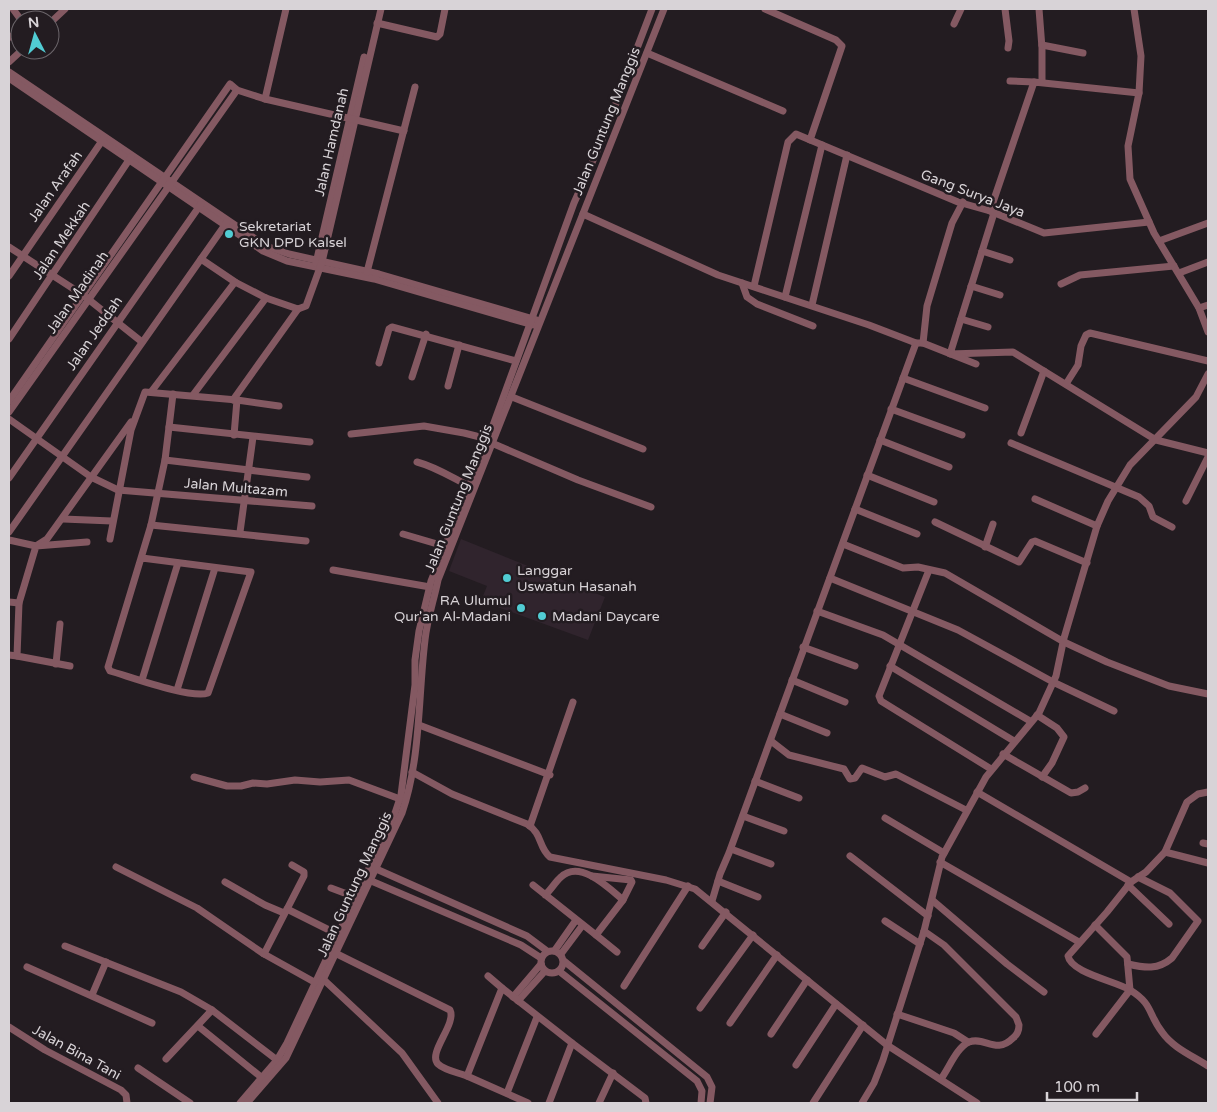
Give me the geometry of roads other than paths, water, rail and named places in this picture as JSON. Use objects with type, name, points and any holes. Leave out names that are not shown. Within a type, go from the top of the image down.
[{"type":"street","points":[[265,99],[286,9]]},
{"type":"street","name":"Jalan Hamdanah","points":[[298,309],[306,306],[316,276],[376,9]]},
{"type":"street","name":"Jalan Hamdanah","points":[[352,120],[381,9]]},
{"type":"street","points":[[377,23],[437,37],[440,34],[445,9]]},
{"type":"street","name":"Jalan Guntung Manggis","points":[[240,1103],[277,1060],[316,983],[400,799],[416,685],[415,654],[430,587],[444,546],[469,486],[512,397],[574,203],[602,140],[652,9]]},
{"type":"street","name":"Jalan Guntung Manggis","points":[[247,1103],[283,1063],[374,868],[402,813],[412,772],[425,638],[438,580],[491,442],[516,361],[536,323],[583,214],[664,9]]},
{"type":"street","points":[[765,9],[836,40],[842,46],[810,140]]},
{"type":"street","points":[[954,24],[961,9]]},
{"type":"street","points":[[1005,9],[1010,40],[1008,48]]},
{"type":"street","points":[[1039,9],[1042,81]]},
{"type":"street","points":[[1134,9],[1141,56],[1140,93],[1128,146],[1130,179],[1159,241],[1199,308],[1208,332]]},
{"type":"street","points":[[1042,45],[1083,53]]},
{"type":"street","points":[[647,53],[783,111]]},
{"type":"street","points":[[9,72],[103,139]]},
{"type":"street","points":[[9,78],[131,158],[226,223],[263,251],[287,261],[367,272],[536,323]]},
{"type":"street","points":[[1010,81],[1042,81],[1140,93]]},
{"type":"street","points":[[950,354],[992,212],[1034,82]]},
{"type":"street","points":[[166,182],[230,84],[236,90],[265,99],[404,131]]},
{"type":"street","points":[[367,272],[415,87]]},
{"type":"street","points":[[166,182],[206,132],[236,90]]},
{"type":"street","points":[[199,129],[206,132]]},
{"type":"street","name":"Gang Surya Jaya","points":[[754,286],[788,142],[796,134],[847,156],[1044,233],[1149,222]]},
{"type":"street","name":"Jalan Arafah","points":[[9,276],[103,139]]},
{"type":"street","points":[[602,140],[611,144]]},
{"type":"street","points":[[785,297],[822,145]]},
{"type":"street","points":[[812,306],[847,156]]},
{"type":"street","name":"Jalan Mekkah","points":[[9,339],[131,158]]},
{"type":"street","name":"Jalan Madinah","points":[[9,401],[166,182]]},
{"type":"street","points":[[712,900],[891,409],[919,343],[927,306],[952,222],[963,202]]},
{"type":"street","name":"Jalan Jeddah","points":[[9,478],[35,438],[200,205]]},
{"type":"street","points":[[583,214],[718,275],[976,364]]},
{"type":"street","points":[[9,532],[226,223]]},
{"type":"street","points":[[1159,241],[1208,224]]},
{"type":"street","points":[[9,248],[85,297],[142,342]]},
{"type":"street","points":[[982,251],[1010,260]]},
{"type":"street","points":[[201,259],[235,282],[266,298],[298,309],[235,400],[234,435]]},
{"type":"street","points":[[1179,273],[1208,262]]},
{"type":"street","points":[[319,264],[536,323]]},
{"type":"street","points":[[1061,284],[1080,275],[1174,266]]},
{"type":"street","points":[[151,392],[235,282]]},
{"type":"street","points":[[742,283],[747,297],[757,304],[813,326]]},
{"type":"street","points":[[971,286],[1000,295]]},
{"type":"street","name":"Jalan Madinah","points":[[9,412],[85,297]]},
{"type":"street","points":[[193,395],[266,298]]},
{"type":"street","points":[[1199,308],[1208,305]]},
{"type":"street","points":[[961,319],[988,327]]},
{"type":"street","points":[[379,363],[390,328],[426,334],[516,361]]},
{"type":"street","points":[[1066,384],[1078,365],[1081,346],[1086,335],[1090,333],[1208,361]]},
{"type":"street","points":[[412,377],[426,334]]},
{"type":"street","points":[[448,386],[459,345]]},
{"type":"street","points":[[950,354],[1013,352],[1156,440],[1208,453]]},
{"type":"street","points":[[1021,433],[1044,371]]},
{"type":"street","points":[[862,1103],[874,1083],[898,1014],[924,931],[940,862],[944,853],[966,810],[991,769],[1037,715],[1054,682],[1097,526],[1130,465],[1206,386],[1208,374]]},
{"type":"street","points":[[903,378],[985,408]]},
{"type":"street","points":[[110,539],[131,430],[144,394],[151,392],[193,395],[279,406]]},
{"type":"street","points":[[142,558],[251,572],[208,693],[202,695],[177,690],[110,671],[108,667],[151,525],[165,460],[174,394]]},
{"type":"street","points":[[512,397],[643,449]]},
{"type":"street","points":[[891,409],[962,435]]},
{"type":"street","points":[[70,666],[13,656],[19,603],[36,546],[48,539],[137,413]]},
{"type":"street","name":"Jalan Multazam","points":[[9,419],[91,477],[118,490],[312,506]]},
{"type":"street","points":[[351,434],[424,426],[464,432],[586,483],[651,507]]},
{"type":"street","points":[[169,427],[310,442]]},
{"type":"street","points":[[240,532],[246,501],[253,437]]},
{"type":"street","points":[[880,440],[949,467]]},
{"type":"street","points":[[1011,443],[1144,500],[1149,506],[1153,517],[1172,527]]},
{"type":"street","points":[[1186,502],[1208,457]]},
{"type":"street","points":[[165,460],[307,478]]},
{"type":"street","points":[[417,462],[435,466],[441,473],[469,486]]},
{"type":"street","points":[[867,475],[934,502]]},
{"type":"street","points":[[1034,499],[1097,526]]},
{"type":"street","points":[[856,509],[917,534]]},
{"type":"street","points":[[62,519],[112,521]]},
{"type":"street","points":[[935,522],[1019,562],[1032,542],[1039,541],[1087,563]]},
{"type":"street","points":[[985,547],[993,524]]},
{"type":"street","points":[[151,525],[240,532],[306,541]]},
{"type":"street","points":[[403,534],[444,546]]},
{"type":"street","points":[[9,540],[36,546],[87,542]]},
{"type":"street","points":[[843,544],[903,568],[918,567],[945,573],[1064,642],[1107,662],[1169,686],[1208,694]]},
{"type":"street","points":[[142,680],[178,564]]},
{"type":"street","points":[[177,690],[215,568]]},
{"type":"street","points":[[333,570],[430,587]]},
{"type":"street","points":[[929,570],[914,611],[878,694],[881,701],[991,769]]},
{"type":"street","points":[[830,578],[958,630],[1054,682],[1114,711]]},
{"type":"street","points":[[9,602],[19,603]]},
{"type":"street","points":[[817,611],[883,635],[1030,721]]},
{"type":"street","points":[[56,664],[60,624]]},
{"type":"street","points":[[803,647],[855,666]]},
{"type":"street","points":[[890,666],[1014,741]]},
{"type":"street","points":[[792,680],[845,702]]},
{"type":"street","points":[[530,826],[550,775],[573,702]]},
{"type":"street","points":[[780,714],[827,733]]},
{"type":"street","points":[[1037,715],[1057,728],[1064,737],[1052,763],[1042,777]]},
{"type":"street","points":[[418,725],[550,775]]},
{"type":"street","points":[[771,741],[789,755],[844,769],[850,779],[855,778],[862,768],[885,777],[896,774],[966,810]]},
{"type":"street","points":[[1003,754],[1071,793],[1085,788]]},
{"type":"street","points":[[412,772],[452,794],[530,826],[540,837],[545,854],[550,858],[688,886],[712,900],[776,955],[887,1045],[977,1103]]},
{"type":"street","points":[[194,777],[227,786],[254,783],[267,784],[295,780],[320,782],[349,780],[400,799]]},
{"type":"street","points":[[755,781],[800,798]]},
{"type":"street","points":[[977,792],[1129,883],[1169,924]]},
{"type":"street","points":[[1208,792],[1198,794],[1187,802],[1165,852],[1129,883],[1095,925],[1069,952],[1069,961],[1089,974],[1115,982],[1130,990],[1147,1003],[1160,1031],[1171,1042],[1208,1066]]},
{"type":"street","points":[[743,816],[784,831]]},
{"type":"street","points":[[884,818],[944,853]]},
{"type":"street","points":[[731,849],[771,864]]},
{"type":"street","points":[[1165,852],[1208,863]]},
{"type":"street","points":[[850,856],[928,916]]},
{"type":"street","points":[[940,862],[1079,942]]},
{"type":"street","points":[[264,954],[305,874],[292,865]]},
{"type":"street","points":[[116,868],[197,908],[264,954],[316,983]]},
{"type":"street","points":[[374,868],[527,936],[557,954],[707,1077],[712,1087],[710,1103]]},
{"type":"street","points":[[545,895],[562,876],[580,872],[592,876],[630,880],[632,882],[630,888],[623,900],[596,935]]},
{"type":"street","points":[[592,876],[623,900]]},
{"type":"street","points":[[1128,964],[1150,968],[1166,963],[1172,958],[1198,921],[1170,893],[1138,877]]},
{"type":"street","points":[[369,880],[521,945],[541,961],[545,971]]},
{"type":"street","points":[[718,881],[758,897]]},
{"type":"street","points":[[225,882],[265,905],[286,911],[337,934]]},
{"type":"street","points":[[532,886],[617,952]]},
{"type":"street","points":[[624,986],[688,886]]},
{"type":"street","points":[[331,888],[355,897]]},
{"type":"street","points":[[932,900],[1007,964],[1044,992]]},
{"type":"street","points":[[702,946],[726,912]]},
{"type":"street","points":[[576,920],[557,954],[559,971],[697,1081],[702,1091],[701,1103]]},
{"type":"street","points":[[885,922],[920,944]]},
{"type":"street","points":[[1095,925],[1124,954],[1128,964],[1130,990],[1096,1034]]},
{"type":"street","points":[[516,999],[541,961],[557,954],[582,926]]},
{"type":"street","points":[[924,931],[944,945],[1016,1017],[1019,1025],[1015,1036],[1006,1045],[997,1046],[975,1041],[968,1042],[957,1052],[941,1079]]},
{"type":"street","points":[[700,1008],[753,935]]},
{"type":"street","points":[[65,946],[181,992],[212,1010],[277,1060]]},
{"type":"street","points":[[335,953],[450,1010],[451,1018],[436,1053],[436,1061],[440,1065],[528,1103]]},
{"type":"street","points":[[730,1023],[776,955]]},
{"type":"street","points":[[92,995],[106,962]]},
{"type":"street","points":[[27,967],[152,1023]]},
{"type":"street","points":[[545,971],[553,973],[559,971]]},
{"type":"street","points":[[516,999],[545,971]]},
{"type":"street","points":[[488,976],[537,1017],[646,1098],[646,1103]]},
{"type":"street","points":[[323,980],[402,1053],[438,1103]]},
{"type":"street","points":[[771,1034],[807,980]]},
{"type":"street","points":[[467,1076],[502,988]]},
{"type":"street","points":[[796,1065],[836,1004]]},
{"type":"street","points":[[166,1059],[212,1010]]},
{"type":"street","points":[[898,1014],[954,1033],[968,1042]]},
{"type":"street","points":[[507,1093],[537,1017]]},
{"type":"street","points":[[813,1103],[863,1025]]},
{"type":"street","points":[[198,1026],[261,1077]]},
{"type":"street","name":"Jalan Bina Tani","points":[[9,1027],[45,1050],[121,1090],[126,1095],[127,1103]]},
{"type":"street","points":[[549,1103],[572,1043]]},
{"type":"street","points":[[138,1068],[190,1103]]},
{"type":"street","points":[[599,1103],[613,1073]]},
{"type":"place","name":"Sekretariat GKN DPD Kalsel","points":[[229,234]]},
{"type":"place","name":"Langgar Uswatun Hasanah","points":[[507,578]]},
{"type":"place","name":"RA Ulumul Qur'an Al-Madani","points":[[521,608]]},
{"type":"place","name":"Madani Daycare","points":[[542,616]]}]
